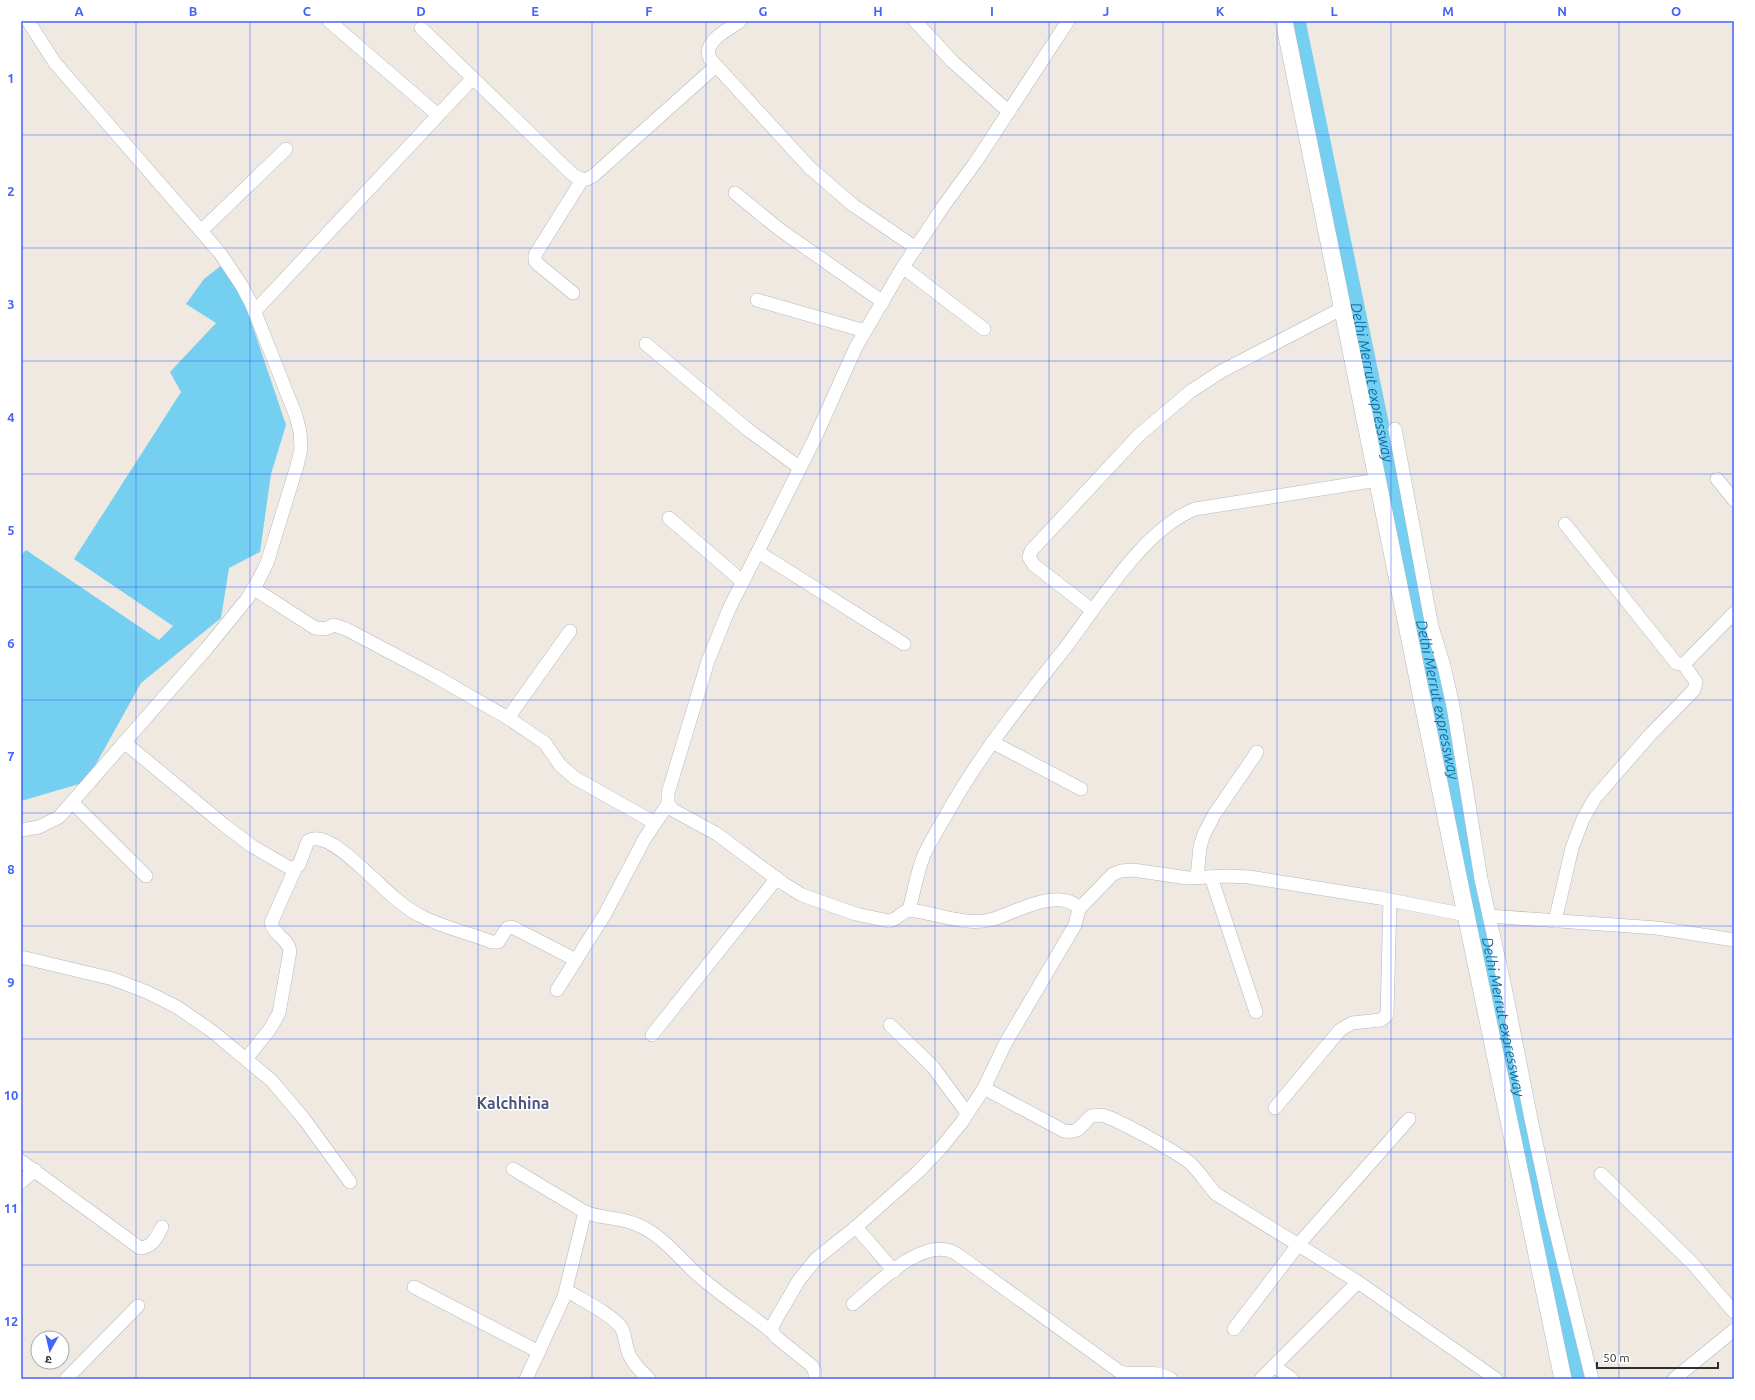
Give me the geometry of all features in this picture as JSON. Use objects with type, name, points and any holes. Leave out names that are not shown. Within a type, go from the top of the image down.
[{"type":"street","points":[[21,830],[39,827],[59,817],[247,599],[267,562],[301,449],[300,432],[296,416],[255,311],[242,286],[220,253],[55,63],[28,21]]},
{"type":"street","points":[[329,21],[438,115]]},
{"type":"street","points":[[740,21],[708,46],[707,53],[710,59],[775,132],[825,182],[853,205],[916,248]]},
{"type":"street","points":[[915,21],[953,62],[1009,112]]},
{"type":"street","points":[[557,990],[605,914],[632,861],[668,804],[668,793],[708,661],[729,609],[800,468],[865,331],[903,267],[1009,112],[1068,21]]},
{"type":"street","points":[[1284,21],[1466,915],[1563,1379]]},
{"type":"street","points":[[421,28],[572,174],[582,180],[589,179],[593,176],[716,66]]},
{"type":"street","points":[[255,311],[473,78]]},
{"type":"street","points":[[201,231],[286,149]]},
{"type":"street","points":[[573,293],[535,261],[535,255],[582,180]]},
{"type":"street","points":[[735,193],[778,229],[883,302]]},
{"type":"street","points":[[903,267],[984,329]]},
{"type":"street","points":[[757,300],[865,331]]},
{"type":"street","points":[[1092,610],[1034,565],[1029,557],[1032,551],[1139,435],[1191,391],[1222,371],[1342,308]]},
{"type":"street","points":[[646,344],[747,429],[800,468]]},
{"type":"street","points":[[1396,429],[1432,627],[1444,666],[1453,706],[1481,878],[1551,1212],[1592,1379]]},
{"type":"street","points":[[1718,479],[1734,500]]},
{"type":"street","points":[[909,910],[924,855],[970,774],[992,742],[1092,610],[1141,549],[1180,515],[1195,509],[1378,480]]},
{"type":"street","points":[[669,518],[743,582]]},
{"type":"street","points":[[1555,921],[1572,848],[1583,819],[1595,798],[1604,785],[1648,736],[1694,690],[1696,682],[1684,665],[1676,663],[1565,524]]},
{"type":"street","points":[[758,552],[904,644]]},
{"type":"street","points":[[253,588],[315,628],[325,629],[334,625],[346,629],[436,676],[508,718],[545,743],[560,764],[575,778],[655,823]]},
{"type":"street","points":[[1684,665],[1687,660],[1734,613]]},
{"type":"street","points":[[508,718],[570,632]]},
{"type":"street","points":[[124,742],[183,792],[252,846],[288,867],[296,867]]},
{"type":"street","points":[[992,742],[1081,789]]},
{"type":"street","points":[[1197,878],[1200,847],[1204,834],[1214,815],[1257,752]]},
{"type":"street","points":[[72,802],[146,876]]},
{"type":"street","points":[[668,804],[679,813],[717,834],[802,895],[856,914],[883,921],[893,921],[905,911],[909,910],[966,921],[978,921],[993,919],[1040,902],[1054,900],[1066,901],[1075,904],[1079,910]]},
{"type":"street","points":[[246,1060],[270,1029],[279,1013],[290,951],[289,945],[286,941],[274,932],[271,923],[296,867],[301,862],[308,841],[315,838],[321,839],[345,853],[391,894],[423,917],[492,942],[498,942],[507,928],[512,927],[576,960]]},
{"type":"street","points":[[772,1332],[771,1327],[799,1280],[816,1259],[856,1227],[919,1171],[940,1149],[967,1113],[984,1088],[1005,1044],[1075,925],[1079,910],[1113,874],[1121,871],[1133,870],[1171,876],[1197,878],[1249,877],[1390,900],[1466,915]]},
{"type":"street","points":[[1211,877],[1256,1012]]},
{"type":"street","points":[[652,1036],[777,878]]},
{"type":"street","points":[[1275,1108],[1340,1030],[1346,1025],[1360,1021],[1381,1020],[1388,1015],[1390,900]]},
{"type":"street","points":[[1489,916],[1657,928],[1734,940]]},
{"type":"street","points":[[21,957],[113,979],[147,992],[177,1007],[213,1032],[272,1081],[288,1098],[350,1182]]},
{"type":"street","points":[[890,1025],[933,1067],[967,1113]]},
{"type":"street","points":[[984,1088],[1064,1131],[1072,1133],[1091,1116],[1101,1115],[1180,1155],[1198,1171],[1206,1184],[1216,1194],[1358,1282],[1496,1379]]},
{"type":"street","points":[[1234,1329],[1298,1245],[1409,1119]]},
{"type":"street","points":[[21,1161],[36,1170],[140,1248],[148,1247],[154,1241],[162,1227]]},
{"type":"street","points":[[513,1169],[593,1216],[626,1221],[649,1230],[701,1277],[772,1332],[776,1337],[812,1366],[818,1377]]},
{"type":"street","points":[[21,1182],[36,1170]]},
{"type":"street","points":[[1601,1174],[1692,1263],[1734,1312]]},
{"type":"street","points":[[526,1379],[566,1290],[585,1212]]},
{"type":"street","points":[[856,1227],[894,1270]]},
{"type":"street","points":[[853,1304],[894,1270],[912,1258],[924,1253],[937,1250],[946,1250],[953,1252],[1120,1372],[1134,1374],[1151,1372],[1171,1379]]},
{"type":"street","points":[[1261,1379],[1358,1282]]},
{"type":"street","points":[[414,1287],[539,1352]]},
{"type":"street","points":[[566,1290],[611,1318],[619,1326],[623,1332],[632,1361],[649,1379]]},
{"type":"street","points":[[66,1379],[138,1306]]},
{"type":"street","points":[[1674,1379],[1734,1330]]},
{"type":"street","points":[[1274,1366],[1292,1379]]},
{"type":"water","points":[[222,265],[238,283],[286,425],[271,474],[260,552],[229,568],[221,618],[141,683],[86,782],[21,801],[21,555],[26,550],[159,640],[173,626],[74,559],[181,392],[170,372],[216,323],[186,304],[204,279]]},
{"type":"waterway","name":"Delhi Merrut expressway","points":[[1297,21],[1578,1379]]},
{"type":"district","name":"Kalchhina","points":[[513,1103]]}]
